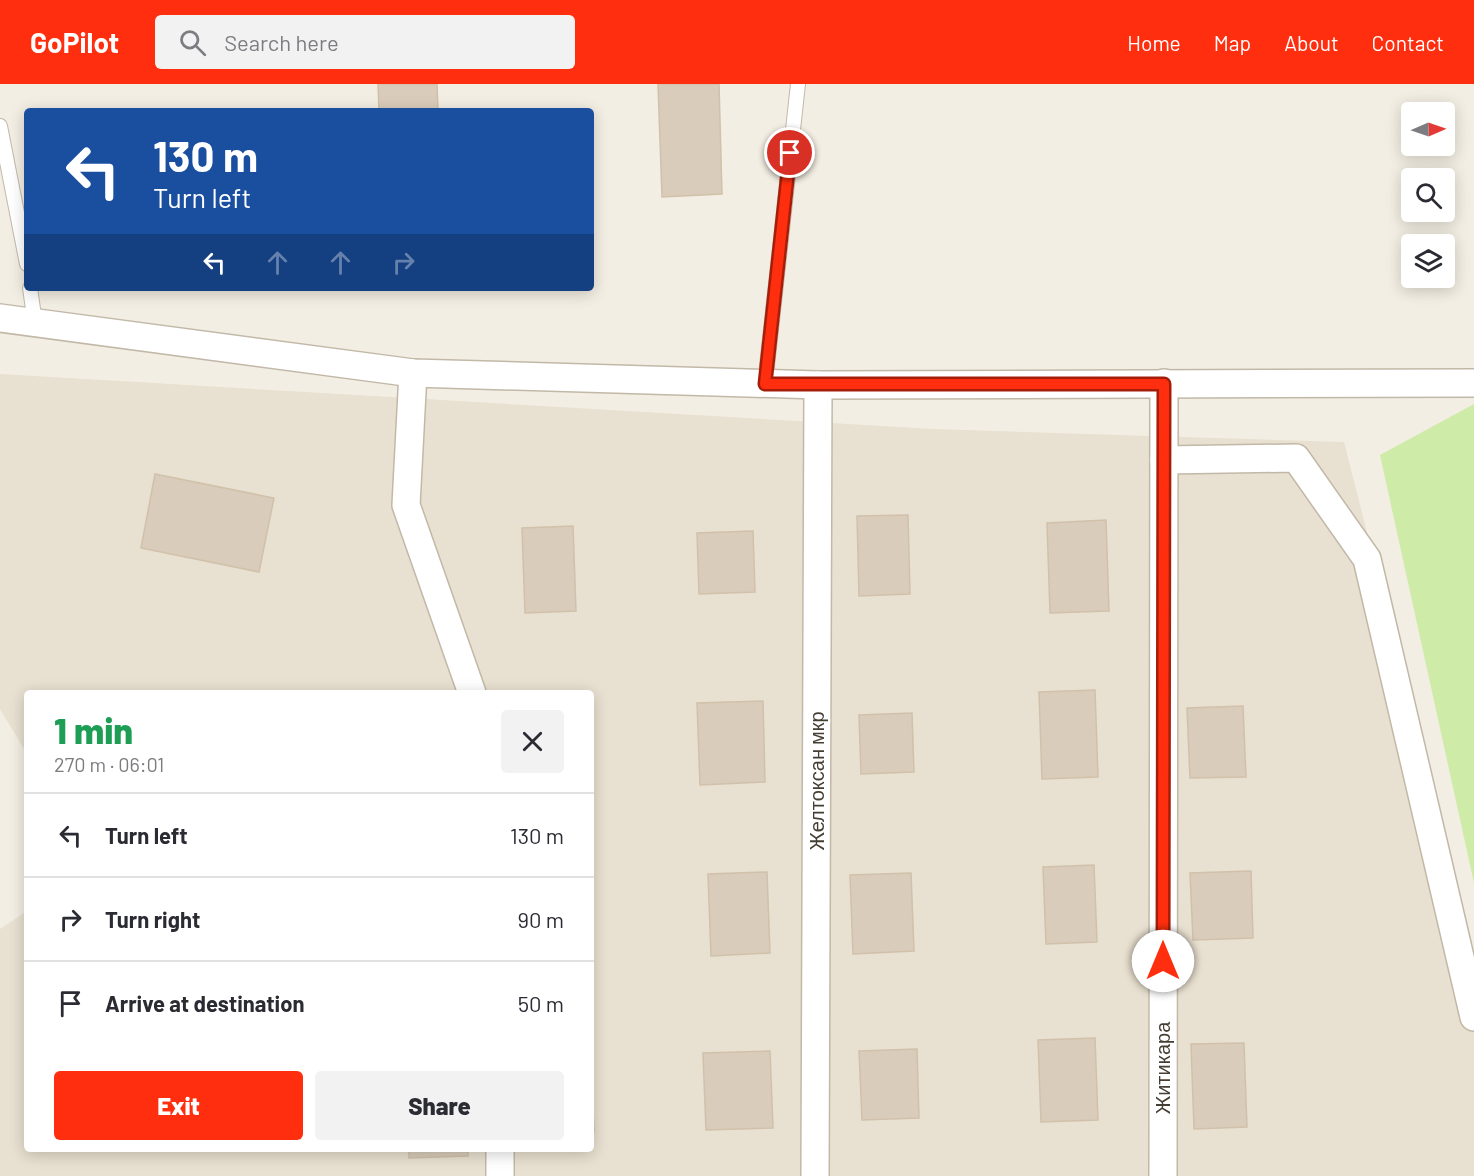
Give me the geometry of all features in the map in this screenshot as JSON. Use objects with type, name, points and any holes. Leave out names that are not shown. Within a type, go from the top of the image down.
[{"type":"street","points":[[0,318],[413,373],[818,385],[1474,383]]},
{"type":"street","points":[[413,373],[406,505],[471,690]]},
{"type":"street","name":"Житикара","points":[[1163,1176],[1164,384]]},
{"type":"street","name":"Желтоксан мкр","points":[[815,1176],[818,385]]},
{"type":"street","points":[[1164,460],[1296,458],[1367,559],[1474,1017]]},
{"type":"street","points":[[500,1152],[500,1176]]},
{"type":"lane","points":[[765,384],[798,84]]},
{"type":"lane","points":[[0,126],[24,249]]},
{"type":"lane","points":[[30,291],[34,323]]},
{"type":"shaded area","points":[[0,374],[933,429],[1344,442],[1474,953],[1474,1176],[0,1176],[0,929],[24,913],[24,1152],[594,1152],[594,690],[24,690],[24,749],[0,709]]},
{"type":"green space","points":[[1474,404],[1474,883],[1380,455]]},
{"type":"building","points":[[378,84],[437,84],[438,108],[379,108]]},
{"type":"building","points":[[658,84],[719,84],[722,194],[662,197]]},
{"type":"building","points":[[155,474],[274,498],[259,572],[141,548]]},
{"type":"building","points":[[908,515],[910,594],[859,596],[857,516]]},
{"type":"building","points":[[1106,520],[1109,611],[1050,613],[1047,523]]},
{"type":"building","points":[[573,526],[576,611],[525,613],[522,528]]},
{"type":"building","points":[[753,531],[755,592],[699,594],[697,533]]},
{"type":"building","points":[[1095,690],[1098,777],[1042,779],[1039,692]]},
{"type":"building","points":[[763,701],[765,782],[700,785],[697,703]]},
{"type":"building","points":[[1243,706],[1246,777],[1190,778],[1187,708]]},
{"type":"building","points":[[912,713],[914,772],[861,774],[859,715]]},
{"type":"building","points":[[1094,865],[1097,942],[1046,944],[1043,867]]},
{"type":"building","points":[[1251,871],[1253,938],[1193,940],[1190,873]]},
{"type":"building","points":[[767,872],[770,953],[711,956],[708,874]]},
{"type":"building","points":[[911,873],[914,951],[853,954],[850,875]]},
{"type":"building","points":[[1095,1038],[1098,1120],[1041,1122],[1038,1040]]},
{"type":"building","points":[[1244,1043],[1247,1127],[1194,1129],[1191,1044]]},
{"type":"building","points":[[917,1049],[919,1118],[862,1120],[859,1051]]},
{"type":"building","points":[[770,1051],[773,1128],[706,1130],[703,1053]]},
{"type":"building","points":[[409,1152],[468,1152],[468,1156],[409,1158]]},
{"type":"route","points":[[790,153],[765,384],[1164,384],[1163,961]]}]
